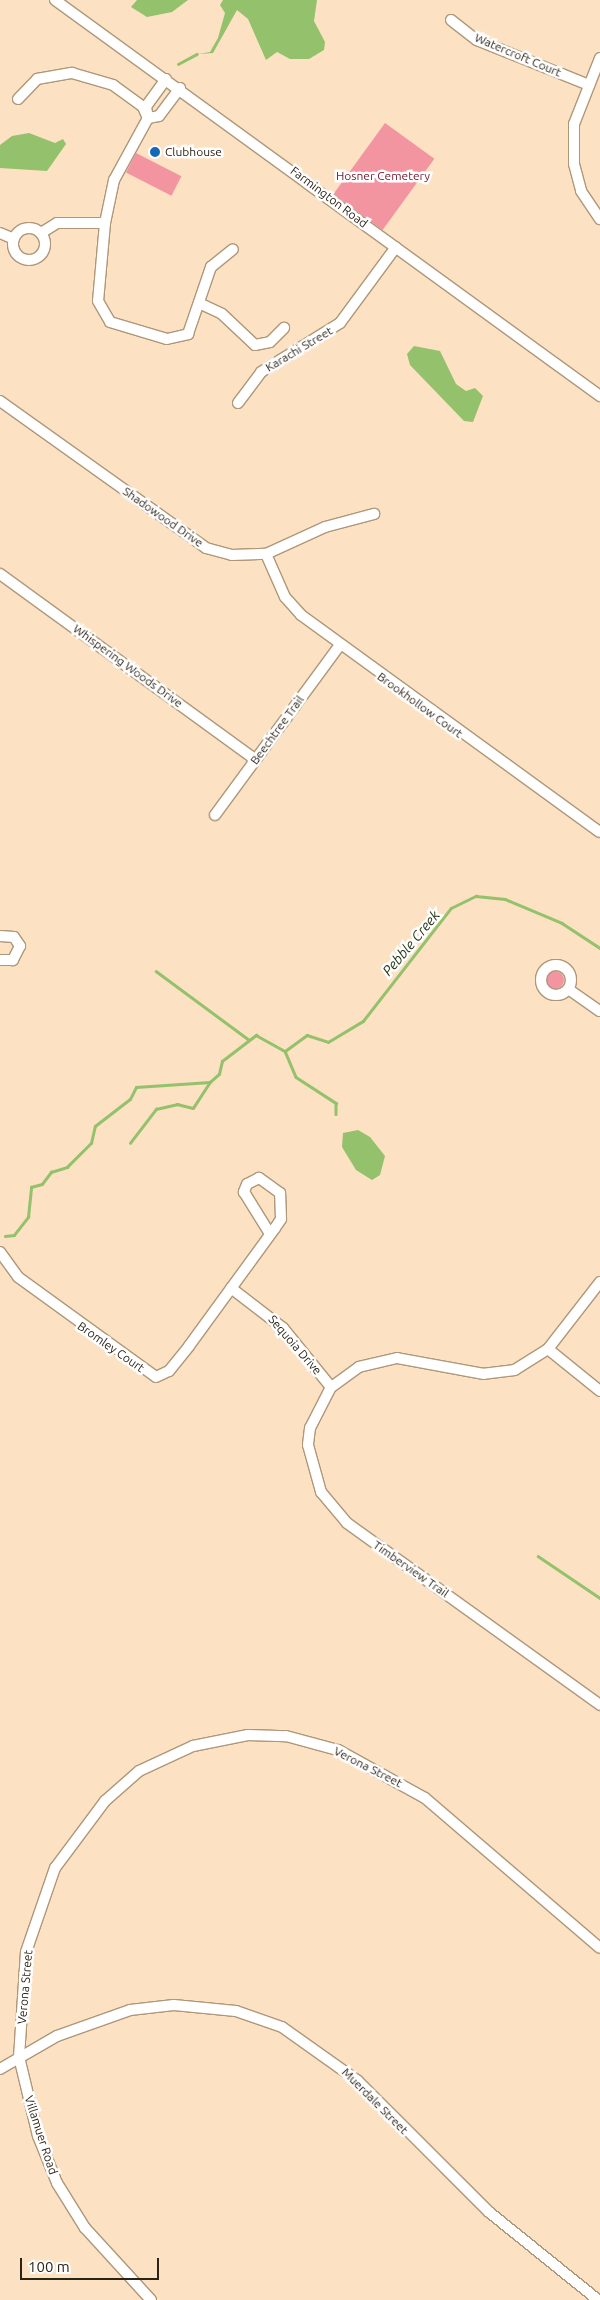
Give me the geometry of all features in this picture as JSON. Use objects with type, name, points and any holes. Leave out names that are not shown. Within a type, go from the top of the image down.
[{"type":"street","name":"Farmington Road","points":[[55,0],[180,88],[600,396]]},
{"type":"street","name":"Watercroft Court","points":[[450,20],[477,40],[589,85]]},
{"type":"street","points":[[600,58],[574,124],[574,164],[580,190],[600,219]]},
{"type":"street","points":[[18,99],[37,79],[72,73],[113,85],[142,107],[148,118]]},
{"type":"street","points":[[166,79],[146,107],[148,118],[114,180],[104,223],[98,301],[110,322],[125,330],[178,340],[194,328],[211,267],[233,249]]},
{"type":"street","points":[[148,118],[159,116],[180,88]]},
{"type":"street","points":[[41,233],[57,223],[104,223]]},
{"type":"street","points":[[14,239],[26,228],[41,233]]},
{"type":"street","points":[[0,233],[14,239]]},
{"type":"street","points":[[14,239],[16,254],[30,260],[43,252],[41,233]]},
{"type":"street","name":"Karachi Street","points":[[238,403],[261,372],[340,322],[396,247]]},
{"type":"street","points":[[201,304],[222,314],[255,345],[270,342],[284,328]]},
{"type":"street","name":"Shadowood Drive","points":[[0,401],[196,543],[232,555],[266,554],[325,527],[374,514]]},
{"type":"street","name":"Brookhollow Court","points":[[266,554],[292,607],[338,646],[600,832]]},
{"type":"street","name":"Whispering Woods Drive","points":[[0,574],[256,759]]},
{"type":"street","name":"Beechtree Trail","points":[[215,815],[338,646]]},
{"type":"street","points":[[0,936],[14,937],[20,946],[14,960],[0,960]]},
{"type":"street","points":[[571,991],[600,1012]]},
{"type":"street","name":"Bromley Court","points":[[0,1252],[18,1277],[156,1377],[169,1371],[231,1288],[270,1234],[280,1219],[283,1204],[276,1188],[259,1178],[247,1184],[244,1192],[270,1234]]},
{"type":"street","points":[[331,1387],[359,1367],[378,1362],[417,1359],[484,1374],[516,1370],[548,1349],[600,1282]]},
{"type":"street","name":"Sequoia Drive","points":[[231,1288],[283,1328],[331,1387]]},
{"type":"street","points":[[548,1349],[600,1391]]},
{"type":"street","name":"Timberview Trail","points":[[331,1387],[310,1428],[308,1445],[314,1480],[327,1502],[354,1528],[600,1705]]},
{"type":"street","name":"Verona Street","points":[[19,2058],[26,1952],[55,1868],[80,1829],[139,1771],[193,1746],[248,1735],[286,1736],[338,1750],[424,1798],[600,1948]]},
{"type":"street","name":"Muerdale Street","points":[[0,2069],[93,2020],[174,2005],[236,2011],[282,2027],[355,2079],[489,2212],[598,2300]]},
{"type":"street","name":"Villamuer Road","points":[[19,2058],[38,2136],[56,2183],[85,2228],[144,2298]]},
{"type":"green space","name":"Hosner Cemetery","points":[[385,123],[434,159],[383,230],[333,194]]},
{"type":"green space","points":[[136,153],[181,176],[171,196],[126,173]]},
{"type":"green space","points":[[555,971],[561,974],[564,980],[561,986],[555,989],[549,986],[546,980],[549,974]]},
{"type":"shaded area","points":[[137,0],[188,0],[172,12],[147,17],[131,7]]},
{"type":"shaded area","points":[[223,0],[317,0],[314,21],[325,42],[324,50],[309,59],[290,59],[277,52],[266,60],[248,19],[237,10],[213,53],[198,54],[210,52],[218,38],[225,13],[220,5]]},
{"type":"shaded area","points":[[29,133],[55,143],[63,139],[66,144],[47,171],[0,168],[0,145],[12,136]]},
{"type":"shaded area","points":[[414,346],[440,351],[456,384],[466,391],[475,388],[483,396],[473,422],[464,421],[410,365],[407,354]]},
{"type":"shaded area","points":[[358,1130],[370,1137],[385,1156],[380,1175],[372,1180],[356,1170],[342,1147],[343,1133]]},
{"type":"waterway","points":[[178,64],[197,54]]},
{"type":"waterway","name":"Pebble Creek","points":[[285,1051],[307,1035],[328,1042],[363,1021],[451,908],[476,896],[505,899],[562,923],[600,948]]},
{"type":"waterway","points":[[156,971],[248,1039]]},
{"type":"waterway","name":"Pebble Creek","points":[[5,1236],[14,1235],[28,1217],[31,1187],[42,1184],[51,1172],[67,1167],[91,1143],[95,1126],[130,1099],[136,1087],[210,1082],[219,1074],[222,1061],[256,1035],[285,1051]]},
{"type":"waterway","points":[[285,1051],[296,1077],[336,1103],[336,1114]]},
{"type":"waterway","points":[[130,1143],[156,1109],[177,1104],[193,1108],[210,1082]]},
{"type":"waterway","points":[[538,1556],[600,1598]]},
{"type":"place","name":"Clubhouse","points":[[155,152]]}]
